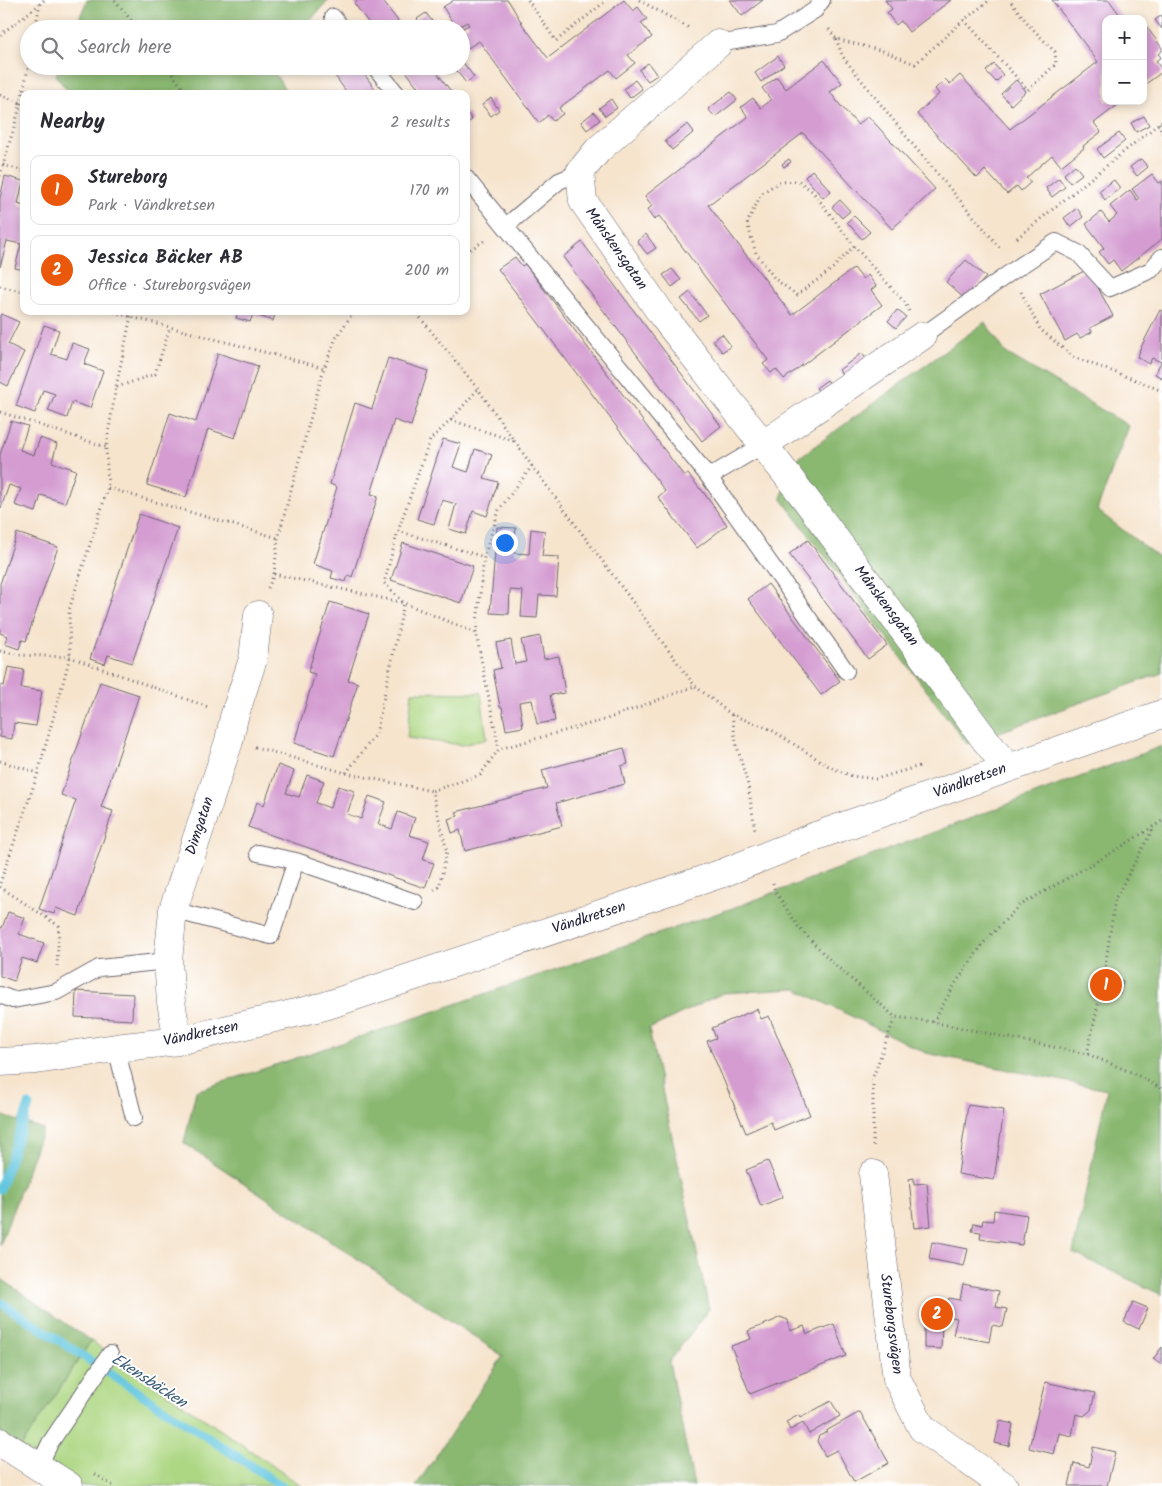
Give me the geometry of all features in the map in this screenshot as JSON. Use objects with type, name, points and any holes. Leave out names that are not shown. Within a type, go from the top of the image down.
[{"type":"street","points":[[580,172],[598,150],[718,44]]},
{"type":"street","name":"Månskensgatan","points":[[580,172],[583,201],[663,316],[804,497],[1008,768]]},
{"type":"street","points":[[763,445],[922,336]]},
{"type":"street","name":"Dimgatan","points":[[178,1041],[171,1002],[168,961],[173,910],[229,741],[234,717],[253,659],[258,615]]},
{"type":"street","name":"Vändkretsen","points":[[0,1062],[36,1060],[178,1041],[324,1006],[723,873],[816,836],[1162,714]]},
{"type":"street","name":"Stureborgsvägen","points":[[873,1174],[897,1379],[922,1428],[1004,1486]]},
{"type":"street","points":[[0,1442],[69,1486]]},
{"type":"lane","points":[[718,44],[777,34],[819,5]]},
{"type":"lane","points":[[381,75],[394,90]]},
{"type":"lane","points":[[506,226],[559,181],[580,172]]},
{"type":"lane","points":[[470,183],[709,477],[846,671]]},
{"type":"lane","points":[[922,336],[1056,242],[1078,253],[1110,288],[1156,273],[1162,257]]},
{"type":"lane","points":[[709,477],[763,445]]},
{"type":"lane","points":[[258,853],[296,861],[415,902]]},
{"type":"lane","points":[[173,910],[271,936],[296,861]]},
{"type":"lane","points":[[0,995],[13,1000],[56,992],[99,968],[168,961]]},
{"type":"lane","points":[[116,1048],[134,1118]]},
{"type":"lane","points":[[39,1466],[50,1443],[110,1354]]},
{"type":"path","points":[[0,35],[44,0]]},
{"type":"path","points":[[116,0],[131,20]]},
{"type":"path","points":[[528,0],[556,41],[607,0]]},
{"type":"path","points":[[639,0],[718,44]]},
{"type":"path","points":[[836,39],[883,51],[915,64],[964,20],[990,0]]},
{"type":"path","points":[[964,20],[1028,90],[1056,64],[1055,52],[1030,26],[1010,0]]},
{"type":"path","points":[[37,20],[40,4]]},
{"type":"path","points":[[819,5],[836,39],[842,58],[1006,255],[1012,272],[1040,329],[1073,357],[1144,383],[1162,392]]},
{"type":"path","points":[[24,90],[27,75]]},
{"type":"path","points":[[173,75],[184,90]]},
{"type":"path","points":[[0,96],[20,103]]},
{"type":"path","points":[[0,176],[20,106]]},
{"type":"path","points":[[1006,255],[1019,236],[1161,122]]},
{"type":"path","points":[[1161,122],[1162,132]]},
{"type":"path","points":[[3,165],[20,170]]},
{"type":"path","points":[[854,246],[832,270],[796,295],[775,279],[756,253],[747,222],[762,193],[779,182],[799,181],[813,192],[854,246],[904,303],[922,336]]},
{"type":"path","points":[[0,286],[20,291]]},
{"type":"path","points":[[127,315],[324,368]]},
{"type":"path","points":[[258,615],[274,574],[278,538],[324,368],[336,338],[351,315]]},
{"type":"path","points":[[418,315],[478,389],[532,466],[695,686],[732,715],[770,729],[830,767],[852,776],[876,779],[926,764]]},
{"type":"path","points":[[56,992],[59,926],[0,885],[38,773],[70,657],[69,610],[108,488],[106,447],[131,316]]},
{"type":"path","points":[[116,387],[156,374],[170,327]]},
{"type":"path","points":[[404,602],[384,583],[398,531],[430,440],[451,420],[478,389]]},
{"type":"path","points":[[0,412],[106,447]]},
{"type":"path","points":[[451,420],[516,442]]},
{"type":"path","points":[[499,749],[476,633],[484,557],[499,510],[532,466]]},
{"type":"path","points":[[108,488],[278,538]]},
{"type":"path","points":[[398,531],[484,557]]},
{"type":"path","points":[[274,574],[404,602],[476,633]]},
{"type":"path","points":[[346,773],[376,734],[404,602]]},
{"type":"path","points":[[0,651],[19,655],[70,657],[234,717]]},
{"type":"path","points":[[271,750],[346,773],[432,791],[480,776],[499,749],[607,719],[695,686]]},
{"type":"path","points":[[0,761],[38,773]]},
{"type":"path","points":[[415,902],[439,887],[447,851],[432,791]]},
{"type":"path","points":[[933,1022],[955,984],[986,940],[1019,906],[1113,852],[1162,821]]},
{"type":"path","points":[[1088,1054],[1103,982],[1115,899],[1155,825]]},
{"type":"path","points":[[873,1174],[873,1078],[895,1017],[933,1022],[1088,1054],[1133,1073],[1162,1089]]},
{"type":"green space","points":[[87,0],[328,0],[311,20],[79,20]]},
{"type":"green space","points":[[276,75],[285,90],[67,90],[56,76]]},
{"type":"green space","points":[[985,322],[1006,353],[1129,426],[1097,510],[1162,560],[1162,673],[967,744],[781,498],[793,462]]},
{"type":"green space","points":[[412,692],[481,693],[487,739],[462,745],[407,738]]},
{"type":"green space","points":[[1162,746],[1162,1295],[1073,1253],[1107,1090],[926,1053],[796,989],[723,993],[649,1029],[709,1309],[669,1362],[694,1486],[416,1486],[503,1356],[184,1143],[196,1091],[375,1032],[744,904]]},
{"type":"green space","points":[[0,1115],[43,1129],[0,1245]]},
{"type":"green space","points":[[0,1278],[91,1341],[21,1447],[0,1433]]},
{"type":"green space","points":[[91,1341],[302,1486],[82,1486],[21,1447]]},
{"type":"building","points":[[358,0],[382,0],[397,20],[366,20],[354,3]]},
{"type":"building","points":[[454,0],[508,0],[523,25],[548,58],[624,0],[633,11],[638,7],[647,19],[641,23],[652,37],[628,55],[635,63],[616,78],[610,70],[559,108],[563,114],[553,121],[548,115],[539,123],[479,41],[470,47],[470,20],[451,20],[443,7]]},
{"type":"building","points":[[730,0],[763,0],[742,16]]},
{"type":"building","points":[[885,0],[951,0],[909,32],[901,21],[896,25],[887,13],[892,9]]},
{"type":"building","points":[[1052,0],[1109,0],[1120,15],[1102,15],[1102,105],[1118,105],[1094,123],[1101,132],[1083,146],[1084,148],[1061,166],[1052,155],[1026,178],[1031,182],[1021,191],[1017,186],[1007,194],[985,170],[977,178],[917,114],[939,94],[935,89],[945,79],[950,84],[960,75],[1010,129],[1098,62]]},
{"type":"building","points":[[426,13],[431,20],[418,20]]},
{"type":"building","points":[[1162,15],[1162,29],[1155,20]]},
{"type":"building","points":[[1147,27],[1162,48],[1162,51],[1158,54],[1161,57],[1156,61],[1162,72],[1147,83]]},
{"type":"building","points":[[778,56],[784,65],[761,82],[755,73]]},
{"type":"building","points":[[824,60],[842,83],[830,92],[840,105],[858,125],[868,116],[935,189],[892,229],[803,133],[708,205],[792,315],[854,268],[863,279],[868,275],[876,286],[871,290],[882,305],[784,379],[776,369],[771,373],[763,364],[768,360],[659,216],[654,220],[647,210],[652,206],[645,196],[748,117],[741,107],[753,98],[761,108],[771,100],[762,88],[777,77],[786,89]]},
{"type":"building","points":[[648,63],[657,75],[648,81],[639,70]]},
{"type":"building","points":[[994,64],[1003,75],[996,82],[986,71]]},
{"type":"building","points":[[470,72],[474,77],[466,83],[460,75],[470,75]]},
{"type":"building","points":[[334,75],[365,75],[376,90],[345,90]]},
{"type":"building","points":[[409,75],[439,75],[450,90],[420,90]]},
{"type":"building","points":[[635,80],[642,89],[630,98],[624,89]]},
{"type":"building","points":[[1016,80],[1026,91],[1011,105],[1001,94]]},
{"type":"building","points":[[731,92],[737,100],[715,117],[708,109]]},
{"type":"building","points":[[491,98],[499,110],[491,116],[482,105]]},
{"type":"building","points":[[611,99],[617,108],[605,116],[599,108]]},
{"type":"building","points":[[594,112],[600,120],[587,130],[581,122]]},
{"type":"building","points":[[1144,116],[1149,125],[1136,132],[1131,123]]},
{"type":"building","points":[[688,124],[694,132],[672,150],[665,141]]},
{"type":"building","points":[[1119,133],[1125,141],[1103,158],[1097,149]]},
{"type":"building","points":[[789,159],[791,162],[784,167],[782,164]]},
{"type":"building","points":[[1141,159],[1148,167],[1137,176],[1130,167]]},
{"type":"building","points":[[1075,165],[1082,174],[1070,183],[1064,174]]},
{"type":"building","points":[[812,170],[831,191],[823,198],[805,177]]},
{"type":"building","points":[[1152,174],[1159,183],[1162,181],[1162,239],[1121,271],[1113,260],[1108,264],[1099,252],[1104,248],[1086,224],[1101,212],[1109,222],[1117,215],[1110,206],[1130,190],[1137,200],[1139,199],[1132,189]]},
{"type":"building","points":[[5,176],[20,180],[18,204],[20,205],[20,244],[7,241],[0,267],[0,198]]},
{"type":"building","points":[[1059,178],[1065,187],[1052,197],[1046,188]]},
{"type":"building","points":[[1114,180],[1120,188],[1105,200],[1099,191]]},
{"type":"building","points":[[840,200],[850,211],[842,218],[832,207]]},
{"type":"building","points":[[1077,208],[1083,217],[1070,227],[1064,218]]},
{"type":"building","points":[[854,216],[870,232],[862,239],[847,222]]},
{"type":"building","points":[[646,234],[656,248],[647,254],[637,241]]},
{"type":"building","points":[[582,242],[721,426],[702,441],[563,257]]},
{"type":"building","points":[[20,248],[20,269],[15,268]]},
{"type":"building","points":[[515,257],[522,266],[525,264],[684,476],[688,474],[727,525],[697,548],[658,497],[665,491],[498,269]]},
{"type":"building","points":[[966,260],[986,277],[966,300],[946,282]]},
{"type":"building","points":[[672,269],[681,280],[672,287],[663,275]]},
{"type":"building","points":[[1088,269],[1113,316],[1090,328],[1092,332],[1080,338],[1077,334],[1065,341],[1040,294]]},
{"type":"building","points":[[690,292],[707,315],[699,321],[681,299]]},
{"type":"building","points":[[897,310],[906,317],[896,328],[888,321]]},
{"type":"building","points":[[1160,310],[1162,311],[1162,378],[1155,374],[1161,362],[1152,358],[1149,364],[1137,357]]},
{"type":"building","points":[[1,314],[19,322],[8,344],[24,352],[8,386],[0,382]]},
{"type":"building","points":[[237,315],[253,315],[250,322],[236,318]]},
{"type":"building","points":[[256,315],[275,315],[273,321]]},
{"type":"building","points":[[44,325],[59,330],[51,354],[67,359],[72,343],[90,349],[84,364],[103,371],[90,408],[72,402],[67,418],[48,411],[55,394],[43,390],[35,413],[16,406]]},
{"type":"building","points":[[722,334],[731,346],[722,352],[713,340]]},
{"type":"building","points":[[218,353],[258,366],[235,438],[208,429],[186,497],[147,485],[170,413],[196,422]]},
{"type":"building","points":[[862,353],[868,362],[846,379],[839,370]]},
{"type":"building","points":[[388,358],[428,371],[411,426],[394,420],[371,494],[378,496],[352,577],[348,575],[346,582],[331,578],[333,571],[313,564],[337,487],[330,484],[355,403],[372,409]]},
{"type":"building","points":[[827,380],[834,388],[823,397],[816,388]]},
{"type":"building","points":[[11,421],[28,426],[20,450],[34,455],[40,438],[57,444],[52,462],[76,470],[65,503],[41,495],[36,512],[15,505],[21,489],[9,485],[0,507],[0,455]]},
{"type":"building","points":[[443,439],[461,444],[453,467],[468,472],[475,449],[492,455],[484,478],[498,482],[487,516],[473,511],[466,534],[449,529],[456,504],[442,500],[434,524],[417,519]]},
{"type":"building","points":[[139,514],[178,528],[132,663],[108,655],[105,664],[90,659]]},
{"type":"building","points":[[497,527],[516,528],[514,553],[529,554],[531,529],[545,531],[542,556],[559,557],[556,596],[539,595],[537,618],[521,617],[523,591],[510,590],[509,614],[490,613]]},
{"type":"building","points":[[17,533],[58,547],[26,641],[22,640],[19,649],[5,644],[7,636],[0,633],[0,584]]},
{"type":"building","points":[[808,540],[887,645],[868,659],[789,554]]},
{"type":"building","points":[[403,543],[473,566],[461,603],[391,580]]},
{"type":"building","points":[[768,584],[840,681],[821,695],[748,599]]},
{"type":"building","points":[[330,602],[369,614],[348,680],[358,683],[334,756],[294,743],[315,674],[308,672]]},
{"type":"building","points":[[540,636],[544,659],[559,656],[565,693],[550,695],[555,721],[537,724],[532,700],[519,702],[523,727],[506,730],[493,670],[501,668],[496,643],[511,640],[515,664],[526,662],[521,640]]},
{"type":"building","points":[[8,667],[24,670],[21,688],[42,691],[36,726],[14,723],[12,739],[0,737],[0,685],[4,686]]},
{"type":"building","points":[[100,682],[139,695],[101,807],[113,811],[78,916],[56,908],[54,914],[39,909],[76,800],[61,795]]},
{"type":"building","points":[[624,748],[628,764],[621,766],[625,784],[556,803],[562,826],[465,851],[460,830],[452,833],[448,819],[458,816],[456,812],[547,788],[542,770]]},
{"type":"building","points":[[278,765],[294,771],[286,793],[299,797],[307,775],[324,781],[316,803],[330,808],[338,786],[355,791],[347,814],[361,819],[369,796],[386,802],[378,824],[392,829],[398,812],[415,818],[409,835],[429,841],[423,860],[434,863],[425,888],[248,827],[257,802],[264,805]]},
{"type":"building","points":[[8,912],[25,918],[19,934],[44,943],[37,963],[22,958],[14,981],[0,976],[0,927],[2,928]]},
{"type":"building","points":[[1112,977],[1123,981],[1120,994],[1108,991]]},
{"type":"building","points":[[76,991],[133,994],[132,1020],[75,1017]]},
{"type":"building","points":[[757,1009],[761,1019],[769,1016],[810,1115],[774,1130],[771,1122],[746,1133],[707,1041],[716,1038],[712,1028]]},
{"type":"building","points":[[968,1105],[1004,1110],[994,1180],[958,1174]]},
{"type":"building","points":[[768,1161],[783,1197],[761,1206],[746,1170]]},
{"type":"building","points":[[914,1178],[914,1184],[927,1183],[931,1226],[914,1228],[909,1179]]},
{"type":"building","points":[[994,1210],[1027,1215],[1022,1245],[980,1239],[981,1232],[972,1231],[974,1223],[982,1225],[983,1220],[993,1221]]},
{"type":"building","points":[[932,1242],[968,1249],[964,1266],[929,1259]]},
{"type":"building","points":[[963,1284],[999,1291],[996,1307],[1007,1309],[1003,1327],[992,1325],[989,1342],[953,1335],[957,1318],[946,1316],[949,1298],[960,1300]]},
{"type":"building","points":[[1133,1302],[1148,1308],[1139,1329],[1124,1322]]},
{"type":"building","points":[[780,1317],[788,1320],[790,1331],[804,1326],[807,1334],[834,1324],[846,1356],[750,1394],[731,1346],[751,1339],[748,1331]]},
{"type":"building","points":[[924,1322],[942,1323],[941,1349],[924,1348]]},
{"type":"building","points":[[1162,1347],[1162,1365],[1153,1359]]},
{"type":"building","points":[[1045,1382],[1095,1393],[1091,1410],[1084,1416],[1076,1414],[1072,1436],[1059,1433],[1054,1454],[1029,1448]]},
{"type":"building","points":[[831,1401],[840,1416],[809,1434],[803,1423],[790,1430],[786,1422],[799,1415],[800,1418]]},
{"type":"building","points":[[860,1412],[889,1463],[854,1482],[837,1450],[825,1456],[817,1441],[819,1436],[826,1431]]},
{"type":"building","points":[[1000,1421],[1013,1424],[1009,1446],[995,1443]]},
{"type":"building","points":[[1093,1447],[1115,1452],[1107,1486],[1069,1486],[1074,1463],[1089,1467]]},
{"type":"waterway","name":"Ekensbäcken","points":[[0,1189],[29,1105]]},
{"type":"waterway","name":"Ekensbäcken","points":[[0,1302],[282,1486]]},
{"type":"place","name":"Stureborg","points":[[1106,985]]},
{"type":"place","name":"Jessica Bäcker AB","points":[[937,1314]]}]
